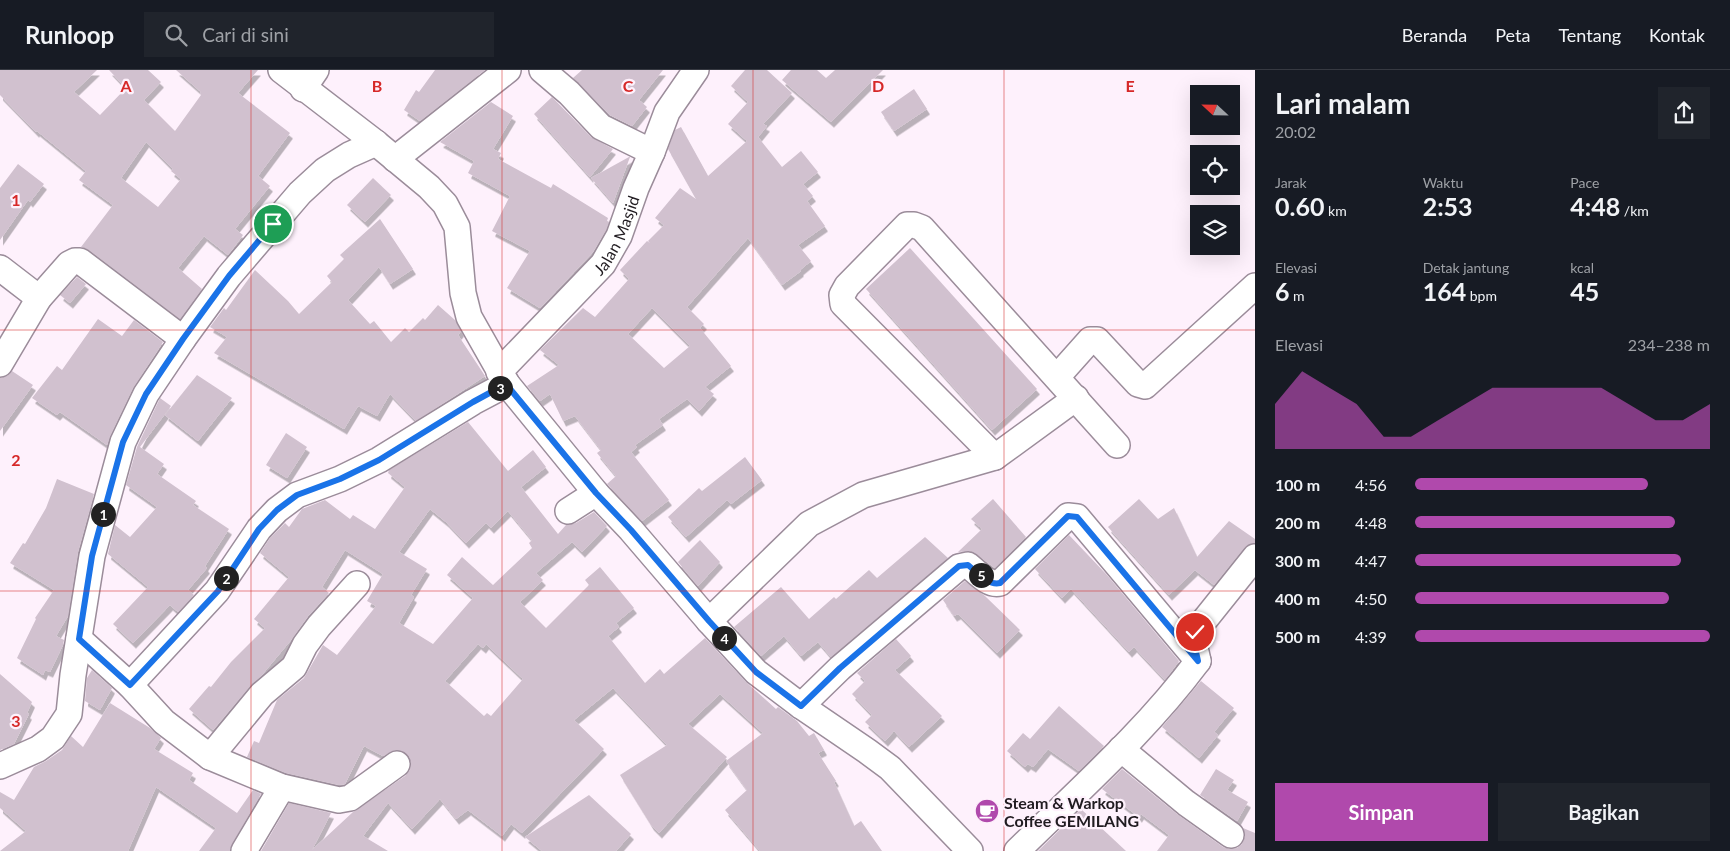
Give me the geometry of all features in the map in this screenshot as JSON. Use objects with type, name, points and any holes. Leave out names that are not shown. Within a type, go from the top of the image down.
[{"type":"street","points":[[280,70],[309,79],[376,143],[429,187],[445,204],[457,227],[463,293],[469,318],[503,378],[596,493],[631,530],[709,621],[756,672],[890,768],[970,851]]},
{"type":"street","points":[[395,159],[508,70]]},
{"type":"street","points":[[542,70],[569,93],[601,127],[652,152]]},
{"type":"street","name":"Jalan Masjid","points":[[130,685],[218,591],[259,529],[277,510],[297,495],[340,479],[379,460],[473,402],[503,378],[603,264],[619,236],[667,112],[696,70]]},
{"type":"street","points":[[0,766],[38,749],[53,738],[67,719],[70,710],[73,675],[92,556],[123,442],[146,394],[229,276],[300,193],[325,170],[349,155],[376,143]]},
{"type":"street","points":[[995,457],[843,304],[842,295],[847,286],[907,225],[922,228],[1117,445]]},
{"type":"street","points":[[0,364],[39,298],[69,264],[75,261],[80,261],[183,339]]},
{"type":"street","points":[[0,268],[39,298]]},
{"type":"street","points":[[1057,377],[1093,339],[1097,340],[1138,384],[1145,386],[1255,286]]},
{"type":"street","points":[[709,621],[809,524],[863,495],[995,457],[1076,398]]},
{"type":"street","points":[[568,511],[596,493]]},
{"type":"street","points":[[801,706],[840,668],[959,566],[968,565],[990,582],[994,584],[1000,583],[1068,516],[1077,517],[1198,661]]},
{"type":"street","points":[[1017,851],[1121,749],[1186,678],[1198,661],[1194,643],[1195,632],[1255,557]]},
{"type":"street","points":[[210,758],[262,694],[294,666],[305,644],[357,584]]},
{"type":"street","points":[[79,639],[130,685],[164,722],[210,758],[282,788],[339,800],[350,798],[397,764]]},
{"type":"street","points":[[1121,749],[1186,803],[1231,835]]},
{"type":"street","points":[[244,851],[282,788]]},
{"type":"building","points":[[0,70],[97,70],[74,92],[100,115],[126,88],[109,70],[148,70],[161,82],[144,100],[175,131],[201,95],[201,92],[176,70],[258,70],[238,93],[290,133],[258,176],[270,186],[235,229],[243,235],[228,255],[204,236],[178,268],[202,289],[180,319],[89,250],[81,247],[113,205],[79,180],[86,171],[36,132],[0,95]],"holes":[[[146,142],[173,169],[171,171],[181,179],[158,207],[121,178]]]},
{"type":"building","points":[[435,70],[485,70],[420,121],[404,110],[416,90],[419,92]]},
{"type":"building","points":[[582,70],[663,70],[639,100],[647,107],[632,126],[610,115],[573,78]]},
{"type":"building","points":[[745,70],[767,70],[792,93],[763,124],[767,126],[758,137],[782,167],[801,151],[818,172],[803,184],[813,196],[807,201],[825,226],[798,245],[811,261],[782,285],[748,238],[687,307],[704,324],[700,328],[731,366],[705,387],[714,394],[699,411],[687,399],[659,419],[663,425],[635,445],[637,447],[631,452],[669,500],[642,521],[607,484],[616,476],[597,453],[601,450],[575,416],[563,421],[550,394],[540,401],[527,386],[559,365],[540,350],[583,308],[595,317],[629,279],[620,270],[647,241],[650,243],[648,241],[664,225],[655,218],[680,188],[696,199],[668,149],[675,130],[681,127],[708,176],[747,141],[728,124],[748,102],[731,86]],"holes":[[[652,308],[690,346],[664,368],[628,334]]]},
{"type":"building","points":[[791,70],[817,70],[826,78],[835,70],[883,70],[831,122],[782,80]]},
{"type":"building","points":[[914,89],[927,109],[894,131],[881,112]]},
{"type":"building","points":[[552,97],[591,137],[613,149],[590,177],[534,114]]},
{"type":"building","points":[[491,102],[513,116],[493,149],[501,153],[498,159],[551,188],[553,184],[608,218],[607,221],[609,222],[593,252],[540,308],[507,288],[530,251],[492,231],[510,196],[468,173],[474,161],[440,142]]},
{"type":"building","points":[[630,157],[613,203],[591,178]]},
{"type":"building","points":[[18,164],[44,184],[30,202],[28,200],[0,240],[0,188]]},
{"type":"building","points":[[373,178],[391,195],[365,222],[347,205]]},
{"type":"building","points":[[380,219],[413,269],[390,284],[379,267],[348,300],[370,324],[374,321],[391,342],[405,328],[409,332],[423,318],[425,320],[438,305],[455,320],[461,331],[458,335],[485,376],[416,421],[390,394],[377,416],[358,406],[344,429],[214,353],[227,337],[210,327],[224,308],[226,310],[255,270],[299,314],[332,282],[327,276],[344,259],[340,255]]},
{"type":"building","points":[[910,248],[1037,389],[992,430],[866,289]]},
{"type":"building","points":[[77,277],[86,284],[70,303],[60,295]]},
{"type":"building","points":[[98,319],[122,336],[134,320],[163,342],[133,388],[107,445],[60,412],[57,415],[32,398],[57,366],[62,370]]},
{"type":"building","points":[[12,371],[33,385],[0,431],[0,378],[7,376]]},
{"type":"building","points":[[197,375],[232,398],[198,441],[165,415]]},
{"type":"building","points":[[160,398],[171,406],[140,447],[164,464],[157,474],[196,501],[193,505],[229,529],[205,566],[207,568],[188,590],[194,595],[178,612],[170,605],[133,643],[113,624],[148,587],[108,554],[115,525],[130,537],[157,507],[126,485],[137,447]]},
{"type":"building","points":[[468,422],[508,471],[533,450],[546,467],[521,487],[558,534],[566,525],[576,523],[594,512],[607,526],[582,552],[572,542],[536,573],[543,580],[520,602],[546,628],[589,585],[585,580],[600,567],[634,608],[616,623],[619,627],[608,636],[645,683],[660,669],[664,674],[705,638],[746,682],[776,709],[778,707],[797,721],[809,736],[814,733],[824,750],[818,753],[836,781],[834,782],[854,826],[861,821],[882,851],[760,851],[725,810],[747,790],[726,761],[763,733],[720,694],[688,724],[727,757],[659,833],[651,825],[620,775],[667,745],[613,688],[574,720],[604,749],[522,833],[511,824],[502,836],[468,810],[456,819],[440,799],[412,829],[388,803],[363,836],[388,851],[261,851],[289,803],[331,813],[312,850],[353,812],[405,776],[410,770],[409,756],[402,751],[395,750],[383,756],[364,746],[345,784],[339,785],[286,773],[247,757],[254,741],[259,743],[277,700],[304,678],[323,645],[337,655],[376,606],[367,601],[383,574],[345,550],[322,587],[329,593],[308,616],[261,676],[213,730],[189,709],[209,686],[211,687],[231,662],[265,628],[254,619],[289,577],[260,553],[270,538],[285,523],[289,527],[302,509],[325,500],[350,519],[353,515],[375,529],[405,487],[388,473],[389,470]],"holes":[[[430,509],[446,522],[466,543],[486,523],[491,528],[508,511],[532,540],[529,543],[532,548],[493,585],[462,557],[447,575],[473,598],[433,644],[399,623],[414,597],[411,595],[427,569],[399,552]],[[478,644],[483,648],[486,644],[523,679],[491,716],[487,713],[484,716],[445,681]]]},
{"type":"building","points":[[286,433],[307,447],[287,478],[266,465]]},
{"type":"building","points":[[745,457],[762,480],[731,504],[727,500],[686,537],[668,517],[699,488],[702,491]]},
{"type":"building","points":[[57,479],[94,494],[78,552],[68,616],[56,636],[64,640],[63,645],[50,672],[45,670],[43,675],[17,658],[35,618],[54,590],[10,563],[23,543],[25,544],[46,508]]},
{"type":"building","points":[[993,499],[1026,537],[995,568],[972,551],[958,552],[982,529],[971,519]]},
{"type":"building","points":[[1139,499],[1158,519],[1174,508],[1197,557],[1229,521],[1255,539],[1255,543],[1249,544],[1244,548],[1214,585],[1195,570],[1169,595],[1108,527]]},
{"type":"building","points":[[1069,535],[1107,575],[1179,661],[1165,680],[1134,647],[1129,652],[1071,589],[1062,598],[1035,569]]},
{"type":"building","points":[[925,537],[948,558],[831,657],[818,642],[801,656],[784,636],[761,656],[734,627],[781,587],[809,619],[834,597],[836,599],[869,570],[877,578]]},
{"type":"building","points":[[700,540],[720,562],[698,586],[678,562]]},
{"type":"building","points":[[965,581],[985,596],[1020,630],[997,653],[958,614],[954,616],[943,600]]},
{"type":"building","points":[[896,639],[911,656],[895,670],[942,716],[909,747],[894,731],[885,741],[865,722],[872,715],[852,694],[865,681],[857,673]]},
{"type":"building","points":[[92,670],[112,688],[100,710],[85,701],[87,678]]},
{"type":"building","points":[[0,674],[32,702],[27,713],[29,714],[14,744],[0,750]]},
{"type":"building","points":[[1201,681],[1234,708],[1214,732],[1218,735],[1199,758],[1162,727]]},
{"type":"building","points":[[110,703],[150,728],[161,738],[154,749],[193,773],[189,780],[237,813],[253,790],[261,794],[232,844],[230,851],[199,851],[216,828],[156,787],[128,851],[0,851],[26,831],[0,808],[0,792],[14,800],[34,767],[62,750],[71,736],[83,747]]},
{"type":"building","points":[[1059,706],[1104,746],[1079,771],[1048,749],[1033,767],[1028,764],[1025,767],[1007,751],[1023,733],[1030,739]]},
{"type":"building","points":[[1122,769],[1177,814],[1223,847],[1229,849],[1237,848],[1242,844],[1245,836],[1243,828],[1255,833],[1255,851],[1157,851],[1169,835],[1141,814],[1139,817],[1102,789]]},
{"type":"building","points":[[1216,769],[1234,780],[1227,790],[1248,802],[1237,821],[1200,795]]},
{"type":"building","points":[[589,795],[631,834],[616,851],[542,851],[525,837]]},
{"type":"building","points":[[1081,809],[1126,851],[1038,851]]},
{"type":"place","name":"Steam & Warkop Coffee GEMILANG","points":[[987,811]]},
{"type":"route","points":[[273,224],[229,276],[146,394],[123,442],[114,469],[92,556],[79,639],[130,685],[218,591],[234,564],[259,529],[277,510],[297,495],[340,479],[379,460],[506,384],[596,493],[631,530],[709,621],[756,672],[801,706],[840,668],[959,566],[968,565],[990,582],[994,584],[1000,583],[1068,516],[1077,517],[1198,661],[1194,643],[1195,632]]}]
